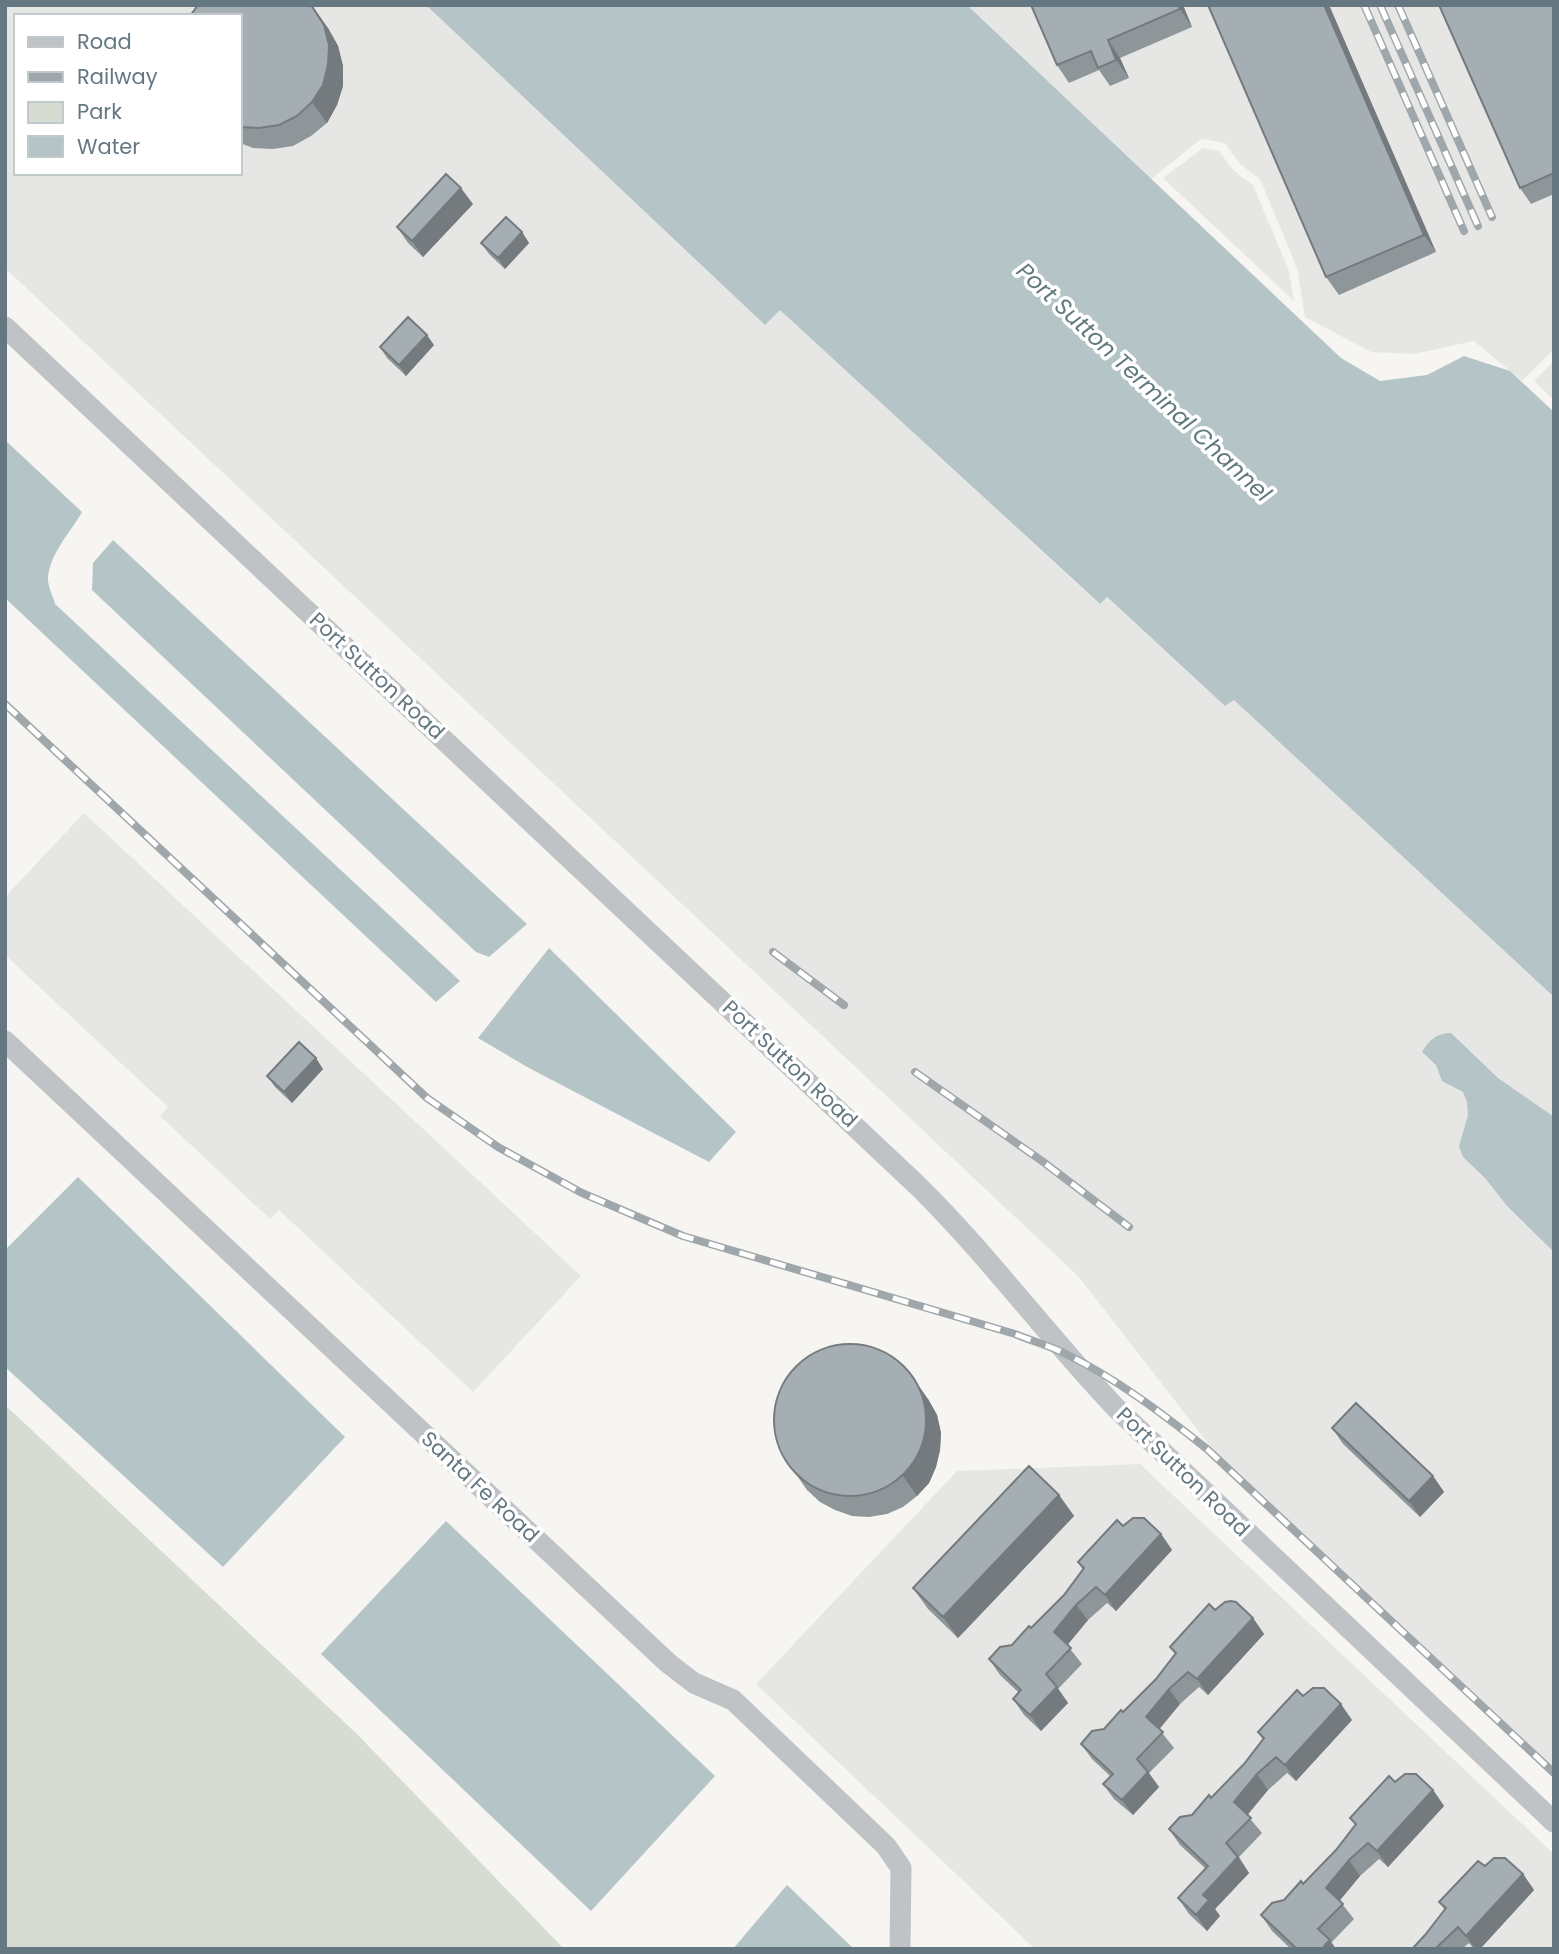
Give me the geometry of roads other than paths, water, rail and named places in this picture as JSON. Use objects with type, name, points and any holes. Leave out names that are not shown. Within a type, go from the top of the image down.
[{"type":"street","name":"Port Sutton Road","points":[[5,327],[899,1167],[984,1255],[1066,1354],[1117,1409],[1554,1822]]},
{"type":"street","name":"Santa Fe Road","points":[[5,1041],[668,1663],[694,1683],[733,1700],[887,1846],[901,1868],[901,1949]]},
{"type":"water","name":"Port Sutton Terminal Channel","points":[[426,5],[967,5],[1341,358],[1380,381],[1427,375],[1464,356],[1510,371],[1554,412],[1554,997],[1234,700],[1225,706],[1107,597],[1100,604],[780,310],[765,325]]},
{"type":"water","points":[[5,440],[82,512],[57,551],[50,568],[48,583],[55,604],[460,981],[436,1002],[5,598]]},
{"type":"water","points":[[113,540],[527,924],[489,957],[476,952],[92,590],[93,563]]},
{"type":"water","points":[[549,948],[736,1132],[709,1162],[529,1068],[478,1038]]},
{"type":"water","points":[[1451,1033],[1498,1078],[1554,1117],[1554,1252],[1463,1157],[1459,1146],[1468,1115],[1467,1102],[1463,1092],[1442,1081],[1436,1065],[1422,1052],[1434,1038]]},
{"type":"water","points":[[78,1177],[345,1437],[223,1567],[5,1367],[5,1250]]},
{"type":"water","points":[[446,1521],[715,1776],[591,1911],[321,1654]]},
{"type":"water","points":[[787,1885],[854,1949],[733,1949]]},
{"type":"railway","points":[[1364,5],[1464,231]]},
{"type":"railway","points":[[1380,5],[1478,226]]},
{"type":"railway","points":[[1398,5],[1492,217]]},
{"type":"railway","points":[[5,704],[427,1098],[498,1147],[582,1193],[683,1236],[1015,1334],[1060,1351],[1103,1374],[1207,1449],[1554,1773]]},
{"type":"railway","points":[[773,952],[844,1005]]},
{"type":"railway","points":[[915,1072],[1042,1161],[1129,1227]]}]
